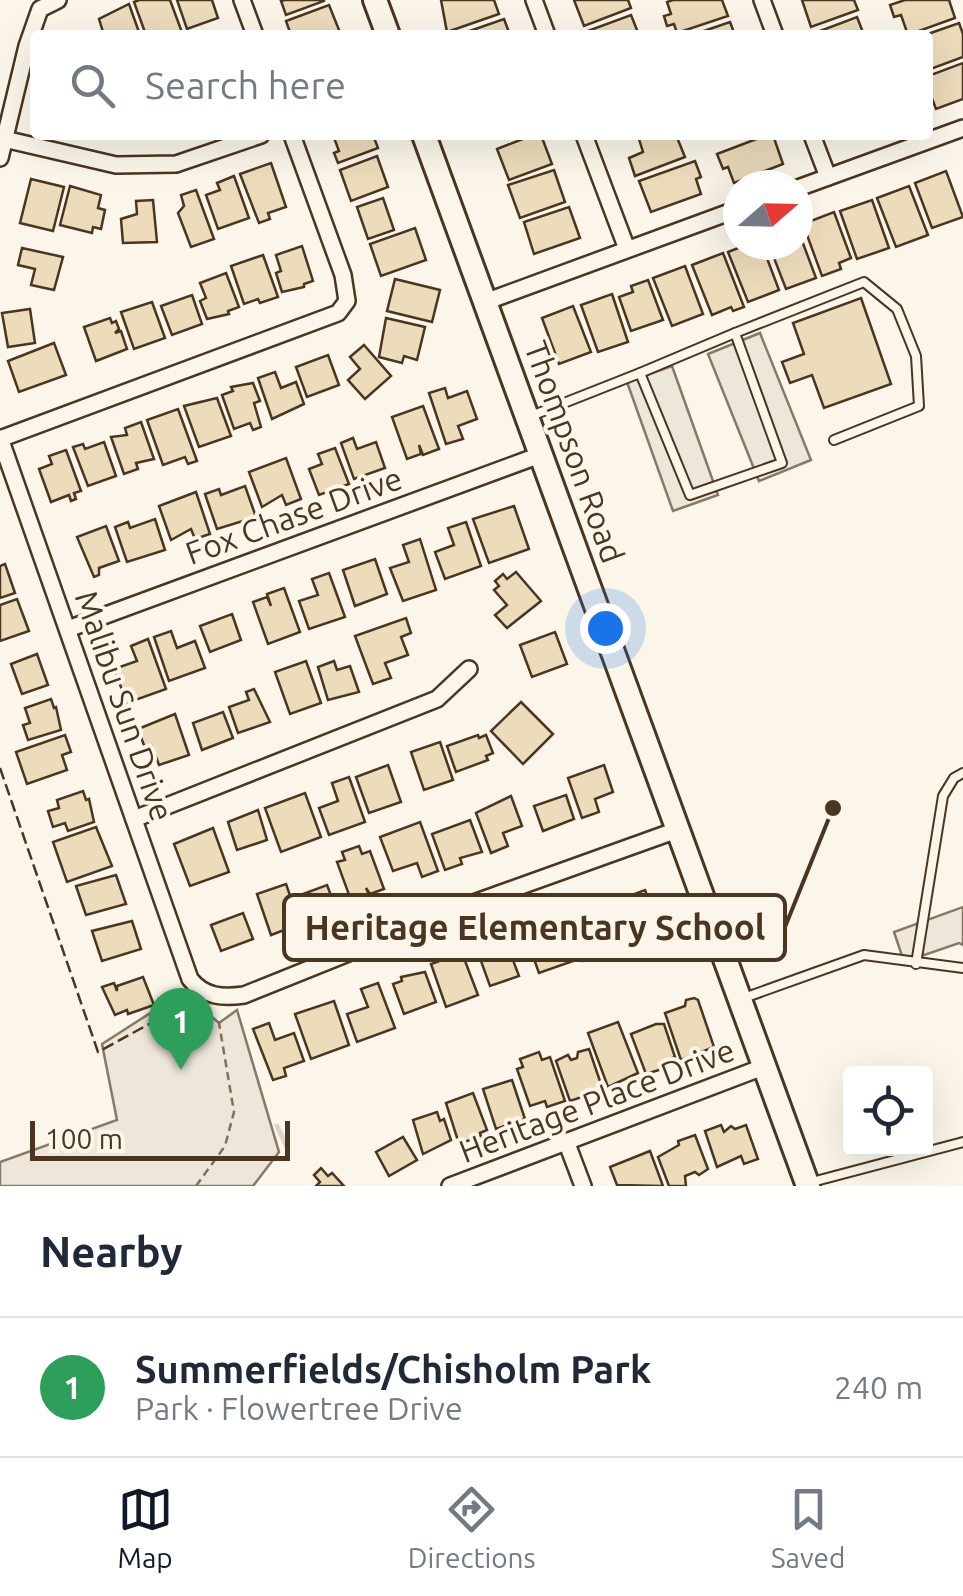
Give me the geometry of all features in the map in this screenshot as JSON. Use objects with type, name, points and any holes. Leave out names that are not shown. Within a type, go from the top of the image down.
[{"type":"street","points":[[33,30],[40,9],[58,0]]},
{"type":"street","points":[[242,0],[253,30]]},
{"type":"street","points":[[375,0],[386,30]]},
{"type":"street","points":[[534,0],[545,30]]},
{"type":"street","points":[[762,0],[773,30]]},
{"type":"street","points":[[0,158],[30,37]]},
{"type":"street","points":[[933,139],[963,128]]},
{"type":"street","points":[[2,138],[116,165],[176,164],[246,140]]},
{"type":"street","points":[[0,438],[338,313],[347,301],[343,276],[294,140]]},
{"type":"street","name":"Thompson Road","points":[[426,140],[808,1184]]},
{"type":"street","points":[[586,140],[627,249]]},
{"type":"street","points":[[814,140],[828,177]]},
{"type":"street","points":[[813,182],[930,140]]},
{"type":"street","points":[[485,302],[723,214]]},
{"type":"street","name":"Malibu Sun Drive","points":[[0,438],[190,979],[200,990],[224,998],[244,995],[468,905],[677,830]]},
{"type":"street","name":"Fox Chase Drive","points":[[68,629],[540,455]]},
{"type":"street","points":[[134,819],[437,700],[469,668]]},
{"type":"street","name":"Heritage Place Drive","points":[[450,1186],[763,1068]]},
{"type":"street","points":[[566,1141],[582,1186]]},
{"type":"lane","points":[[527,418],[864,282],[897,308],[916,356],[919,406],[834,440]]},
{"type":"lane","points":[[640,373],[690,495],[782,463],[735,333]]},
{"type":"lane","points":[[916,964],[943,796],[954,778],[963,773]]},
{"type":"lane","points":[[739,1000],[864,956],[963,968]]},
{"type":"lane","points":[[808,1184],[963,1142]]},
{"type":"path","points":[[196,1186],[225,1146],[234,1112],[219,1023]]},
{"type":"shaded area","points":[[760,333],[811,460],[759,481],[708,354]]},
{"type":"shaded area","points":[[672,366],[718,495],[673,511],[627,382]]},
{"type":"shaded area","points":[[963,907],[963,945],[959,943],[904,962],[894,932]]},
{"type":"shaded area","points":[[183,992],[219,1023],[237,1010],[279,1152],[253,1186],[0,1186],[0,1162],[117,1120],[102,1044]]},
{"type":"building","points":[[170,0],[181,30],[144,30],[134,2]]},
{"type":"building","points":[[177,0],[212,0],[218,18],[187,29]]},
{"type":"building","points":[[441,0],[494,0],[499,14],[447,30]]},
{"type":"building","points":[[574,0],[628,0],[631,8],[584,26]]},
{"type":"building","points":[[722,0],[728,16],[676,30],[674,24],[667,26],[664,16],[671,14],[667,2]]},
{"type":"building","points":[[802,0],[854,0],[858,10],[811,27]]},
{"type":"building","points":[[905,0],[949,0],[955,18],[922,30],[906,30],[901,15],[894,17],[890,5]]},
{"type":"building","points":[[281,1],[324,1],[286,15]]},
{"type":"building","points":[[129,4],[138,30],[102,30],[99,19]]},
{"type":"building","points":[[329,5],[339,30],[289,30],[286,21]]},
{"type":"building","points":[[631,15],[637,30],[590,30]]},
{"type":"building","points":[[857,17],[862,30],[823,30]]},
{"type":"building","points":[[504,19],[508,30],[472,30]]},
{"type":"building","points":[[730,22],[733,30],[707,30]]},
{"type":"building","points":[[959,23],[963,57],[933,68],[933,32]]},
{"type":"building","points":[[963,63],[963,99],[936,109],[933,74]]},
{"type":"building","points":[[335,140],[375,140],[378,148],[338,163],[334,153],[339,151]]},
{"type":"building","points":[[520,140],[543,140],[552,164],[509,180],[497,149]]},
{"type":"building","points":[[639,140],[678,140],[685,157],[635,176],[629,158],[643,152]]},
{"type":"building","points":[[754,140],[775,140],[783,164],[768,170],[723,169],[717,154]]},
{"type":"building","points":[[377,156],[388,187],[351,201],[340,170]]},
{"type":"building","points":[[695,161],[701,177],[696,179],[701,194],[651,212],[639,181]]},
{"type":"building","points":[[271,163],[286,207],[268,213],[270,219],[259,223],[240,174]]},
{"type":"building","points":[[554,170],[565,202],[520,218],[508,185]]},
{"type":"building","points":[[946,171],[963,217],[932,228],[915,183]]},
{"type":"building","points":[[234,176],[249,218],[218,229],[206,195],[220,190],[217,183]]},
{"type":"building","points":[[31,179],[64,187],[53,231],[20,223]]},
{"type":"building","points":[[70,186],[101,195],[98,208],[105,210],[101,229],[93,227],[92,233],[60,225]]},
{"type":"building","points":[[909,186],[928,235],[896,247],[877,198]]},
{"type":"building","points":[[196,190],[214,239],[191,247],[178,213],[184,206],[181,195]]},
{"type":"building","points":[[383,198],[394,230],[368,239],[357,207]]},
{"type":"building","points":[[153,200],[157,242],[123,243],[121,219],[137,214],[136,201]]},
{"type":"building","points":[[872,200],[889,248],[857,259],[840,211]]},
{"type":"building","points":[[569,207],[580,238],[534,254],[524,222]]},
{"type":"building","points":[[834,212],[851,258],[839,263],[841,269],[822,276],[813,251],[813,220]]},
{"type":"building","points":[[415,228],[426,260],[381,276],[370,244]]},
{"type":"building","points":[[302,246],[313,281],[282,292],[276,255]]},
{"type":"building","points":[[22,248],[63,257],[54,290],[31,285],[35,269],[18,265]]},
{"type":"building","points":[[723,253],[744,307],[733,311],[731,307],[712,315],[692,265]]},
{"type":"building","points":[[263,255],[278,297],[244,304],[231,266]]},
{"type":"building","points":[[731,260],[768,260],[779,290],[748,302]]},
{"type":"building","points":[[775,260],[809,260],[816,278],[786,289]]},
{"type":"building","points":[[685,266],[703,314],[672,326],[653,278]]},
{"type":"building","points":[[226,273],[239,307],[228,311],[229,314],[207,319],[200,301],[206,298],[200,283]]},
{"type":"building","points":[[395,279],[440,290],[432,322],[387,311]]},
{"type":"building","points":[[648,280],[663,320],[631,331],[619,297],[633,292],[631,286]]},
{"type":"building","points":[[612,294],[628,342],[598,352],[581,305]]},
{"type":"building","points":[[192,295],[202,324],[172,335],[161,306]]},
{"type":"building","points":[[861,298],[891,384],[824,408],[812,375],[790,383],[782,362],[804,354],[793,323]]},
{"type":"building","points":[[152,302],[165,338],[134,349],[121,312]]},
{"type":"building","points":[[573,306],[591,352],[559,364],[542,318]]},
{"type":"building","points":[[30,309],[35,343],[8,347],[2,313]]},
{"type":"building","points":[[110,318],[112,323],[116,321],[119,329],[115,333],[121,331],[127,349],[96,361],[84,327]]},
{"type":"building","points":[[386,318],[425,327],[417,360],[404,356],[402,363],[379,357]]},
{"type":"building","points":[[54,343],[66,375],[19,392],[8,361]]},
{"type":"building","points":[[364,345],[391,376],[365,399],[348,380],[360,369],[350,357]]},
{"type":"building","points":[[328,355],[339,385],[307,397],[296,367]]},
{"type":"building","points":[[275,372],[281,388],[296,382],[304,404],[272,419],[258,378]]},
{"type":"building","points":[[253,383],[260,401],[254,403],[261,427],[253,430],[250,423],[234,429],[222,395],[233,391],[231,387]]},
{"type":"building","points":[[445,388],[448,398],[467,391],[477,419],[458,426],[463,439],[446,444],[429,393]]},
{"type":"building","points":[[217,398],[231,436],[199,447],[184,406]]},
{"type":"building","points":[[423,406],[439,449],[423,455],[419,445],[421,454],[407,459],[392,417]]},
{"type":"building","points":[[178,409],[197,461],[188,464],[185,457],[163,465],[147,420]]},
{"type":"building","points":[[141,422],[154,459],[136,463],[138,469],[124,474],[111,437],[127,435],[125,428]]},
{"type":"building","points":[[353,438],[357,449],[376,442],[385,468],[354,479],[341,443]]},
{"type":"building","points":[[104,442],[116,476],[88,486],[73,447],[83,444],[85,449]]},
{"type":"building","points":[[335,448],[349,484],[319,495],[309,469],[322,464],[318,454]]},
{"type":"building","points":[[66,450],[81,491],[74,493],[76,499],[71,501],[69,495],[51,502],[39,469],[52,464],[49,456]]},
{"type":"building","points":[[286,458],[301,499],[286,505],[282,495],[262,507],[249,472]]},
{"type":"building","points":[[245,486],[256,517],[217,529],[205,494],[219,489],[221,495]]},
{"type":"building","points":[[196,492],[210,534],[195,539],[191,529],[171,540],[159,506]]},
{"type":"building","points":[[514,506],[529,549],[489,563],[473,519]]},
{"type":"building","points":[[155,519],[165,550],[127,562],[115,527],[128,522],[130,528]]},
{"type":"building","points":[[466,522],[481,566],[445,579],[435,552],[454,545],[448,528]]},
{"type":"building","points":[[106,526],[119,561],[99,568],[99,575],[94,577],[77,537]]},
{"type":"building","points":[[420,539],[436,590],[403,601],[390,568],[409,562],[403,545]]},
{"type":"building","points":[[375,559],[387,594],[355,606],[343,570]]},
{"type":"building","points":[[5,564],[15,593],[0,598],[0,566]]},
{"type":"building","points":[[516,572],[541,601],[507,628],[495,615],[507,605],[494,590],[499,586],[495,581],[503,574],[507,579]]},
{"type":"building","points":[[329,573],[345,617],[309,629],[299,601],[318,595],[312,579]]},
{"type":"building","points":[[284,588],[300,632],[268,644],[253,602],[267,597],[271,606],[267,594]]},
{"type":"building","points":[[17,599],[29,631],[0,641],[0,605]]},
{"type":"building","points":[[232,614],[241,640],[210,652],[200,626]]},
{"type":"building","points":[[406,618],[411,633],[401,637],[408,655],[385,663],[391,678],[373,684],[355,636]]},
{"type":"building","points":[[171,631],[177,648],[195,641],[205,668],[169,681],[154,637]]},
{"type":"building","points":[[555,632],[567,664],[532,677],[520,645]]},
{"type":"building","points":[[148,639],[166,689],[127,703],[114,669],[137,661],[131,646]]},
{"type":"building","points":[[37,654],[48,685],[22,694],[11,664]]},
{"type":"building","points":[[306,661],[321,703],[290,714],[275,672]]},
{"type":"building","points":[[334,661],[337,670],[350,666],[359,692],[328,700],[318,667]]},
{"type":"building","points":[[254,689],[270,722],[238,733],[229,707],[249,700],[246,692]]},
{"type":"building","points":[[51,699],[61,730],[28,740],[23,725],[30,723],[25,708]]},
{"type":"building","points":[[521,702],[553,734],[523,764],[491,731]]},
{"type":"building","points":[[223,712],[233,738],[202,750],[193,723]]},
{"type":"building","points":[[175,714],[189,755],[159,765],[152,746],[145,748],[138,729]]},
{"type":"building","points":[[65,735],[71,752],[62,755],[67,770],[27,784],[16,752]]},
{"type":"building","points":[[486,735],[493,753],[486,756],[488,760],[456,772],[447,746]]},
{"type":"building","points":[[440,742],[453,780],[424,790],[411,752]]},
{"type":"building","points":[[388,765],[401,802],[369,813],[356,777]]},
{"type":"building","points":[[604,765],[613,792],[595,799],[599,812],[582,818],[568,778]]},
{"type":"building","points":[[349,777],[365,822],[329,835],[319,808],[338,801],[332,783]]},
{"type":"building","points":[[83,791],[94,822],[68,831],[65,823],[53,827],[48,811],[59,808],[57,800]]},
{"type":"building","points":[[305,793],[321,837],[281,852],[265,808]]},
{"type":"building","points":[[566,795],[574,819],[543,831],[534,806]]},
{"type":"building","points":[[511,796],[522,826],[503,833],[508,846],[491,853],[476,813]]},
{"type":"building","points":[[258,810],[267,840],[237,850],[228,822]]},
{"type":"building","points":[[470,820],[482,852],[460,858],[462,864],[445,870],[432,834]]},
{"type":"building","points":[[420,822],[438,871],[422,877],[417,863],[393,871],[380,837]]},
{"type":"building","points":[[96,827],[112,866],[67,882],[53,842]]},
{"type":"building","points":[[213,828],[229,872],[190,886],[174,844]]},
{"type":"building","points":[[359,846],[362,854],[370,851],[384,889],[370,894],[366,888],[370,897],[352,903],[337,862],[345,860],[342,852]]},
{"type":"building","points":[[116,875],[126,904],[86,915],[76,886]]},
{"type":"building","points":[[286,884],[300,924],[271,935],[257,894]]},
{"type":"building","points":[[327,885],[337,911],[303,921],[295,897]]},
{"type":"building","points":[[645,890],[654,915],[622,927],[613,902]]},
{"type":"building","points":[[583,908],[588,922],[610,915],[622,946],[583,961],[566,914]]},
{"type":"building","points":[[243,913],[253,939],[221,951],[211,925]]},
{"type":"building","points":[[560,916],[576,960],[539,973],[530,948],[549,941],[542,922]]},
{"type":"building","points":[[132,921],[141,949],[102,961],[92,931]]},
{"type":"building","points":[[505,939],[519,976],[490,986],[477,950]]},
{"type":"building","points":[[462,953],[478,995],[446,1007],[431,964]]},
{"type":"building","points":[[425,972],[436,1002],[404,1014],[393,984],[402,981],[401,977]]},
{"type":"building","points":[[143,977],[154,1005],[115,1015],[102,987],[114,983],[117,991],[117,986]]},
{"type":"building","points":[[378,983],[395,1028],[357,1042],[347,1014],[368,1007],[361,989]]},
{"type":"building","points":[[694,998],[714,1047],[681,1060],[665,1013]]},
{"type":"building","points":[[334,1001],[349,1045],[311,1059],[295,1014]]},
{"type":"building","points":[[618,1022],[638,1073],[608,1087],[588,1033]]},
{"type":"building","points":[[269,1023],[275,1040],[294,1033],[304,1061],[284,1068],[286,1076],[273,1080],[253,1029]]},
{"type":"building","points":[[664,1024],[675,1057],[665,1061],[667,1066],[662,1069],[646,1074],[631,1034]]},
{"type":"building","points":[[589,1049],[603,1090],[570,1101],[556,1061],[568,1055],[571,1060],[577,1058],[578,1052]]},
{"type":"building","points":[[539,1052],[542,1060],[550,1057],[565,1101],[547,1107],[545,1101],[530,1106],[517,1069],[523,1067],[520,1059]]},
{"type":"building","points":[[512,1080],[525,1119],[496,1129],[483,1089]]},
{"type":"building","points":[[473,1093],[487,1130],[459,1144],[446,1103]]},
{"type":"building","points":[[437,1112],[440,1121],[444,1119],[451,1140],[423,1154],[413,1120]]},
{"type":"building","points":[[721,1125],[724,1132],[731,1126],[735,1129],[746,1125],[758,1159],[744,1164],[741,1156],[717,1167],[705,1131]]},
{"type":"building","points":[[695,1135],[708,1169],[699,1175],[695,1172],[685,1176],[686,1186],[669,1186],[658,1157],[679,1145],[678,1141]]},
{"type":"building","points":[[403,1137],[417,1160],[389,1176],[376,1152]]},
{"type":"building","points":[[650,1151],[663,1186],[617,1185],[610,1167]]},
{"type":"building","points":[[321,1168],[344,1186],[316,1186],[320,1182],[314,1175]]},
{"type":"waterway","points":[[277,1126],[287,1147]]},
{"type":"fence","points":[[0,768],[98,1052],[173,1011]]},
{"type":"place","name":"Heritage Elementary School","points":[[833,808]]},
{"type":"place","name":"Summerfields/Chisholm Park","points":[[181,1070]]}]
